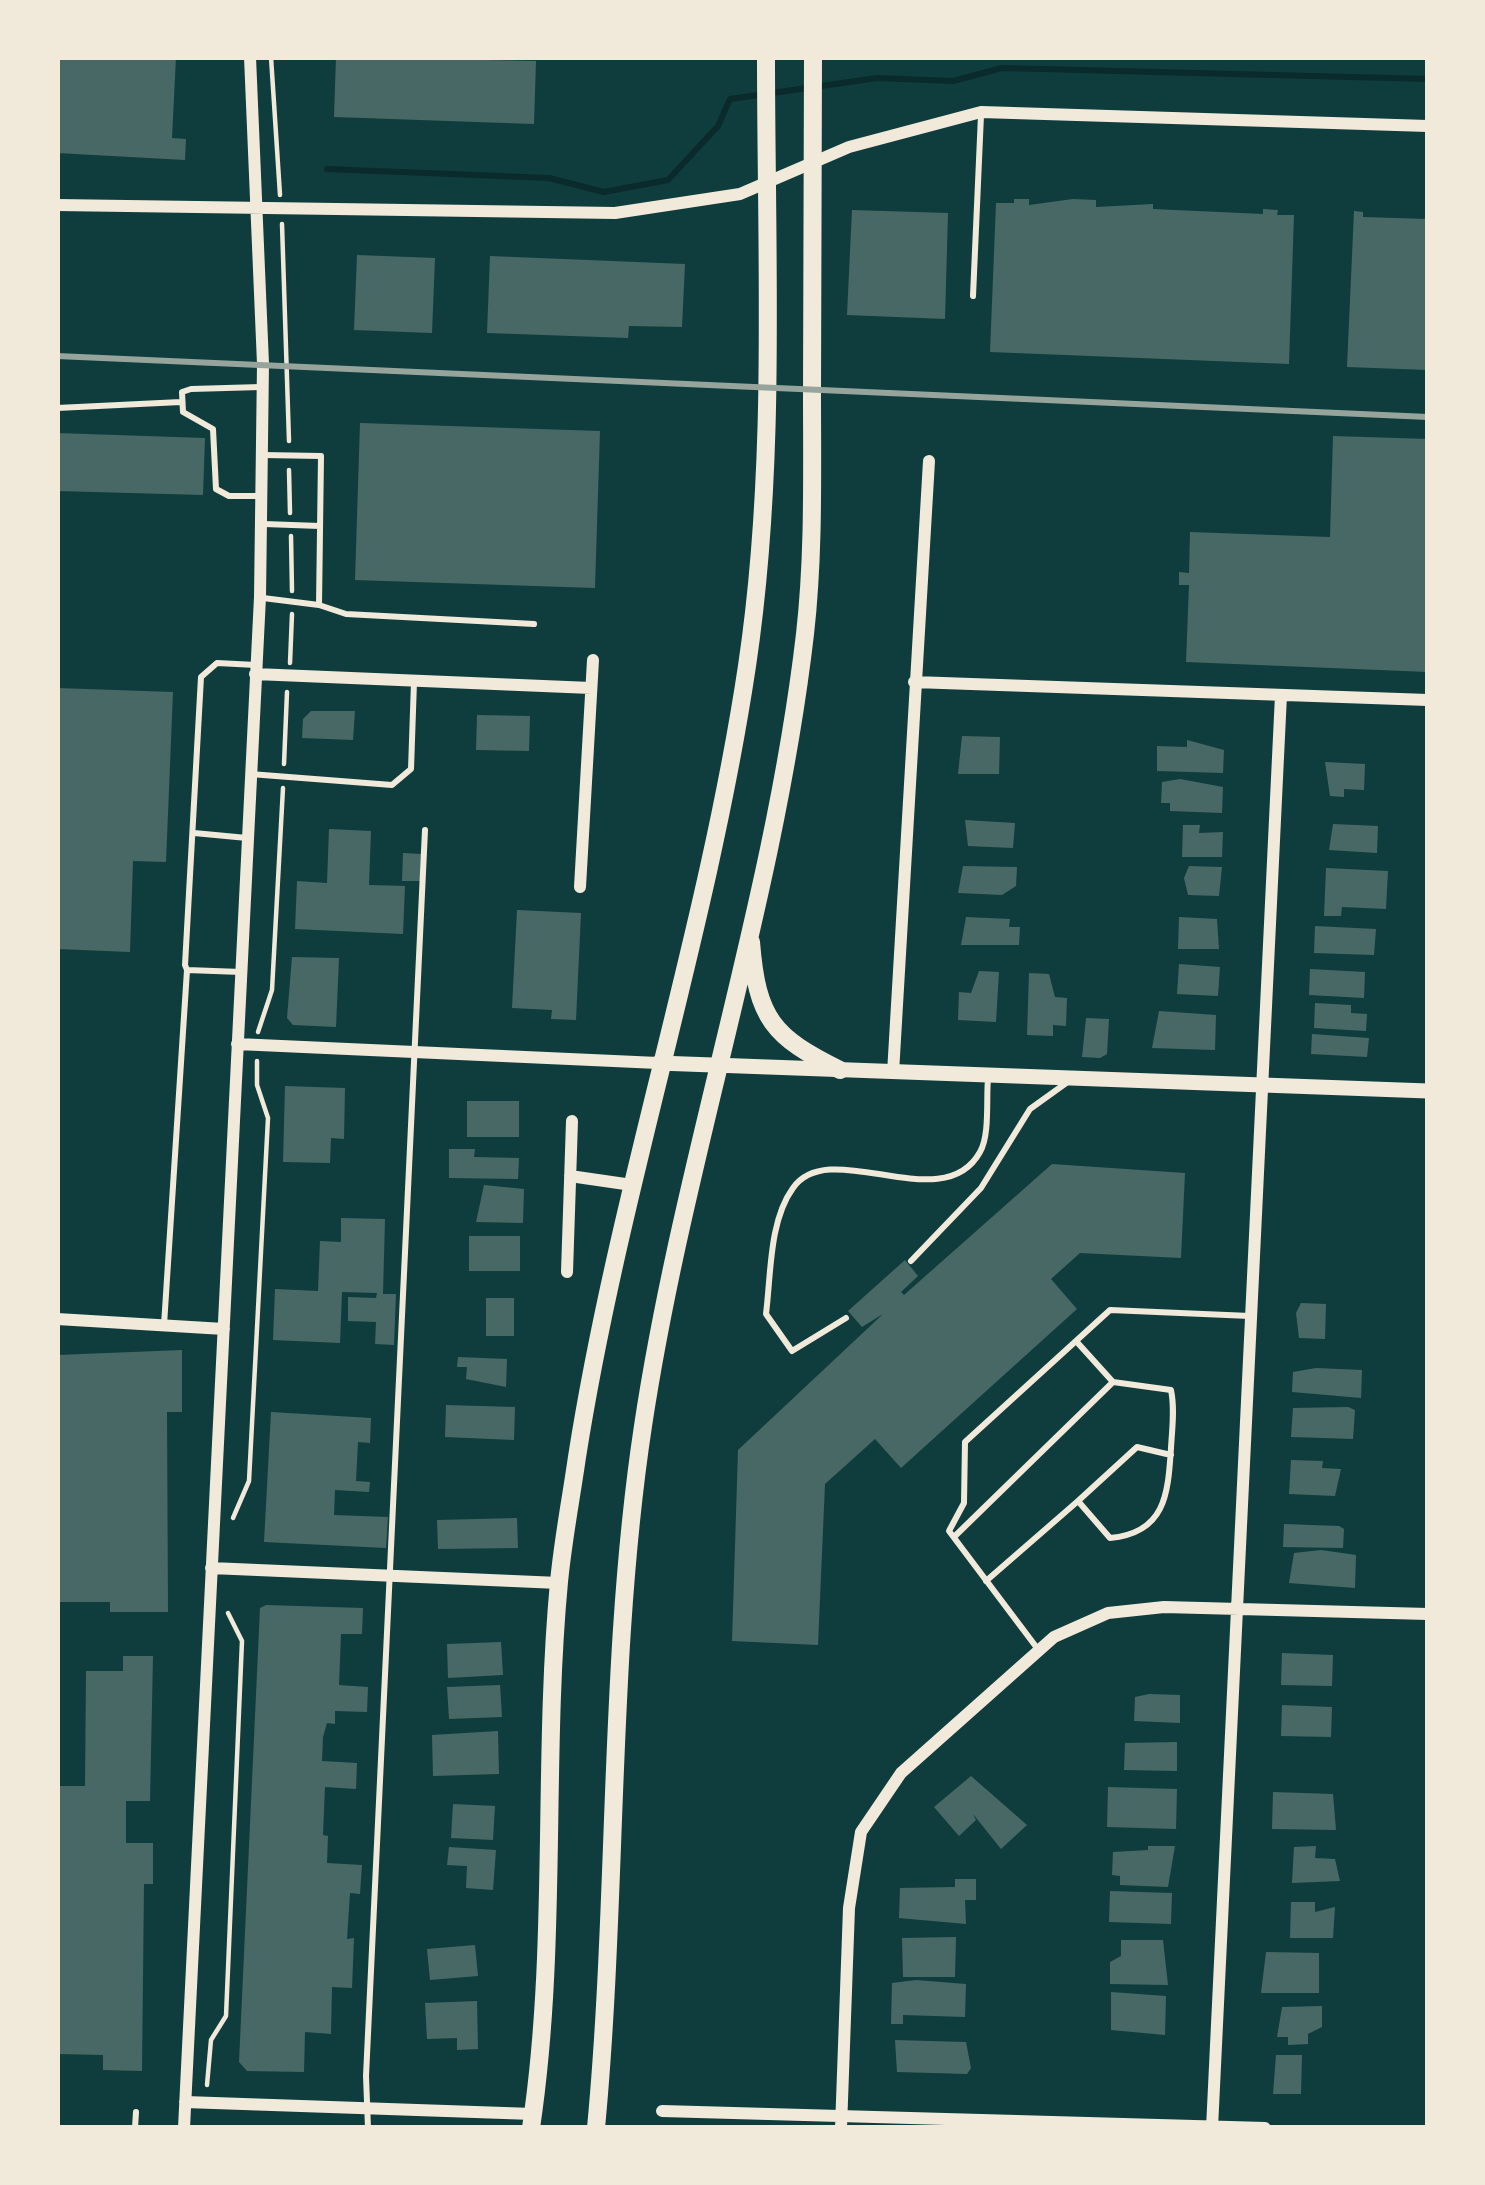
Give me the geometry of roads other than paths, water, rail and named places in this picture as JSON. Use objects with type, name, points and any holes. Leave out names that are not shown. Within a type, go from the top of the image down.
[{"type":"main road","points":[[532,2121],[544,1988],[559,1583],[582,1430],[632,1185],[658,1063],[718,836],[748,661],[765,496],[766,57]]},
{"type":"main road","points":[[596,2128],[611,1971],[626,1606],[642,1431],[669,1273],[782,778],[806,632],[812,490],[813,57]]},
{"type":"main road","points":[[749,929],[762,1007],[787,1044],[840,1070]]},
{"type":"street","points":[[184,2128],[260,597],[263,387],[250,57]]},
{"type":"street","points":[[57,205],[615,213],[740,194],[849,146],[981,112],[1428,126]]},
{"type":"street","points":[[893,1072],[929,461]]},
{"type":"street","points":[[580,887],[593,660]]},
{"type":"street","points":[[255,669],[414,682],[591,688]]},
{"type":"street","points":[[914,682],[1428,700]]},
{"type":"street","points":[[1212,2128],[1281,695]]},
{"type":"street","points":[[237,1045],[1428,1090]]},
{"type":"street","points":[[567,1272],[572,1121]]},
{"type":"street","points":[[571,1177],[632,1185]]},
{"type":"street","points":[[57,1319],[224,1329]]},
{"type":"street","points":[[211,1568],[559,1583]]},
{"type":"street","points":[[841,2122],[849,1908],[861,1832],[901,1773],[1054,1637],[1108,1613],[1239,1606],[1428,1614]]},
{"type":"street","points":[[185,2102],[368,2106],[532,2121]]},
{"type":"street","points":[[662,2111],[841,2122],[1265,2128]]},
{"type":"lane","points":[[973,296],[981,112]]},
{"type":"lane","points":[[261,496],[229,496],[216,489],[213,429],[187,415],[181,402],[182,392],[191,389],[263,387]]},
{"type":"lane","points":[[57,407],[181,402]]},
{"type":"lane","points":[[262,455],[321,456],[319,605]]},
{"type":"lane","points":[[261,524],[320,526]]},
{"type":"lane","points":[[260,597],[346,614],[534,624]]},
{"type":"lane","points":[[164,1325],[201,677],[217,663],[255,669]]},
{"type":"lane","points":[[249,774],[392,785],[411,769],[414,682]]},
{"type":"lane","points":[[368,2128],[425,830]]},
{"type":"lane","points":[[194,833],[247,838]]},
{"type":"lane","points":[[187,970],[241,972]]},
{"type":"lane","points":[[846,1318],[792,1351],[766,1314],[778,1224],[792,1189],[826,1170],[926,1179],[958,1175],[982,1151],[988,1076]]},
{"type":"lane","points":[[911,1261],[981,1188],[1030,1108],[1073,1078]]},
{"type":"lane","points":[[1039,1651],[949,1531],[964,1502],[965,1442],[1110,1310],[1253,1316]]},
{"type":"lane","points":[[1076,1341],[1113,1382],[1171,1390],[1168,1500],[1159,1518],[1129,1537],[1110,1538],[1078,1501]]},
{"type":"lane","points":[[954,1537],[1113,1382]]},
{"type":"lane","points":[[986,1580],[1137,1448],[1171,1455]]},
{"type":"lane","points":[[135,2128],[136,2112]]},
{"type":"waterway","points":[[327,169],[549,178],[604,192],[668,180],[718,126],[730,99],[877,78],[953,81],[1002,68],[1428,79]]},
{"type":"railway","points":[[57,356],[1428,417]]}]
